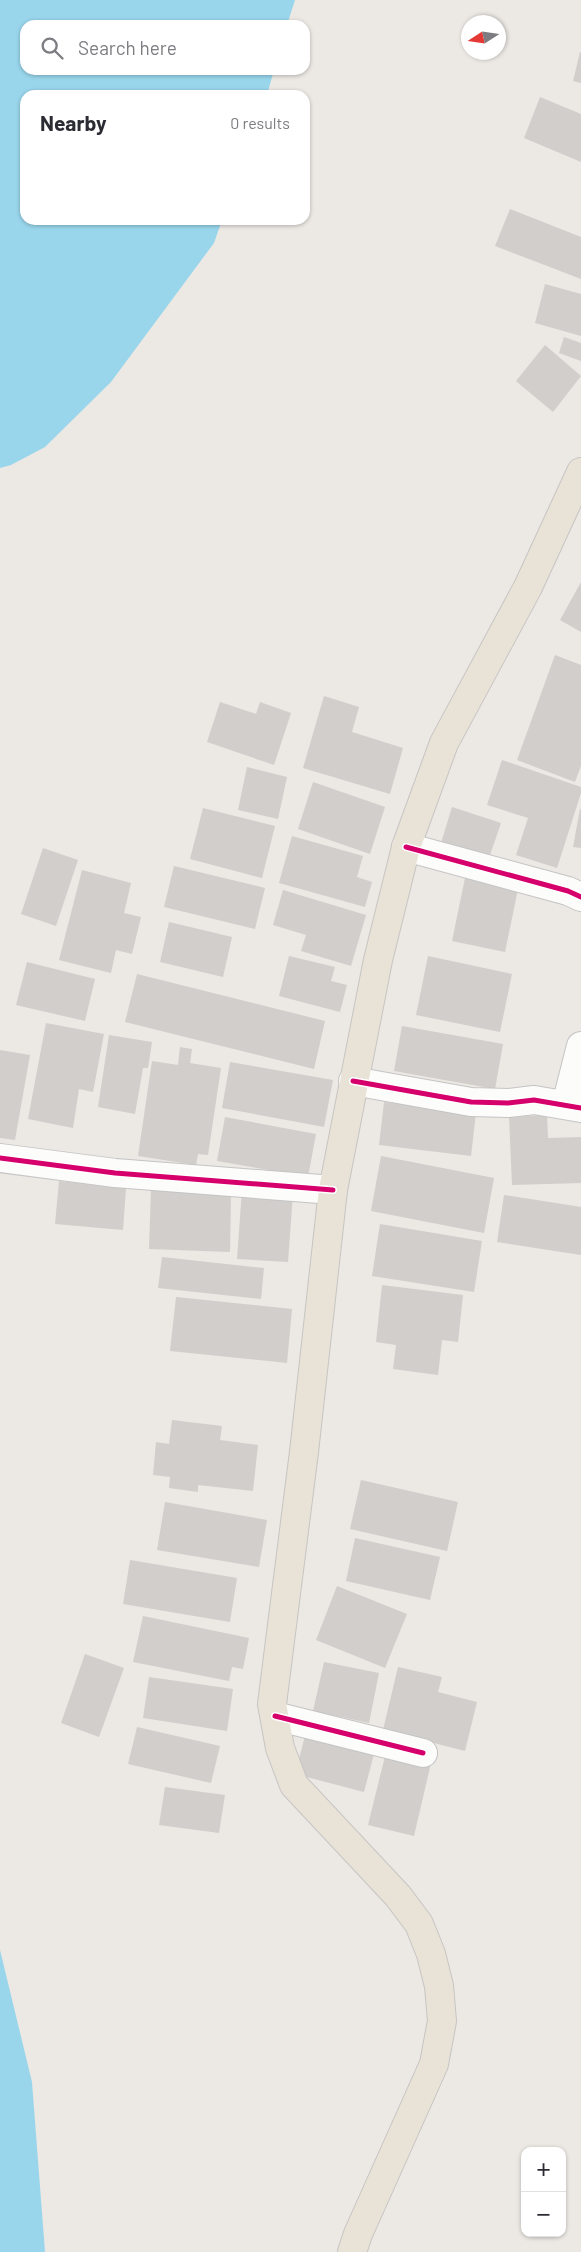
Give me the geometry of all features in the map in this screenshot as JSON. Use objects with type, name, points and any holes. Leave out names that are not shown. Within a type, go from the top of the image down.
[{"type":"highway","points":[[352,2252],[358,2234],[434,2064],[442,2021],[439,1986],[431,1954],[419,1924],[398,1896],[294,1785],[280,1748],[272,1704],[304,1452],[333,1190],[378,960],[406,847],[444,743],[528,587],[581,472]]},
{"type":"street","points":[[406,847],[581,897]]},
{"type":"street","points":[[353,1081],[471,1102],[508,1103],[534,1100],[574,1106],[581,1046]]},
{"type":"street","points":[[0,1158],[115,1173],[333,1190]]},
{"type":"street","points":[[275,1716],[423,1753]]},
{"type":"water","points":[[0,0],[295,0],[289,20],[20,20],[20,75],[273,75],[268,90],[20,90],[20,225],[220,225],[214,243],[111,382],[45,447],[11,465],[0,468]]},
{"type":"water","points":[[0,1950],[32,2082],[45,2252],[0,2252]]},
{"type":"building","points":[[581,52],[581,83],[573,81]]},
{"type":"building","points":[[540,97],[581,114],[581,162],[524,138]]},
{"type":"building","points":[[510,209],[581,237],[581,279],[495,246]]},
{"type":"building","points":[[545,284],[581,294],[581,336],[535,323]]},
{"type":"building","points":[[564,337],[581,343],[581,361],[559,353]]},
{"type":"building","points":[[545,345],[581,376],[553,412],[516,381]]},
{"type":"building","points":[[581,582],[581,632],[560,620]]},
{"type":"building","points":[[555,655],[581,665],[581,766],[575,782],[517,760]]},
{"type":"building","points":[[324,696],[359,707],[352,732],[403,748],[390,794],[303,768]]},
{"type":"building","points":[[220,702],[256,714],[260,702],[291,713],[274,765],[207,742]]},
{"type":"building","points":[[502,760],[581,787],[581,793],[557,868],[516,855],[528,818],[487,805]]},
{"type":"building","points":[[247,767],[287,777],[278,819],[238,810]]},
{"type":"building","points":[[313,782],[385,807],[370,854],[298,829]]},
{"type":"building","points":[[452,807],[501,823],[489,858],[441,843]]},
{"type":"building","points":[[203,808],[275,826],[262,878],[190,859]]},
{"type":"building","points":[[581,809],[581,848],[573,847]]},
{"type":"building","points":[[292,836],[363,856],[357,877],[372,882],[365,907],[279,883]]},
{"type":"building","points":[[43,848],[78,860],[56,926],[21,914]]},
{"type":"building","points":[[174,866],[265,888],[255,929],[164,907]]},
{"type":"building","points":[[82,870],[131,883],[124,913],[141,917],[132,954],[116,950],[111,973],[59,960]]},
{"type":"building","points":[[465,878],[518,889],[505,952],[452,941]]},
{"type":"building","points":[[283,890],[366,915],[351,966],[301,951],[306,935],[273,925]]},
{"type":"building","points":[[169,922],[232,937],[223,977],[160,962]]},
{"type":"building","points":[[289,956],[335,967],[331,981],[347,985],[340,1012],[279,996]]},
{"type":"building","points":[[428,956],[512,974],[500,1032],[416,1015]]},
{"type":"building","points":[[27,962],[95,979],[85,1021],[16,1005]]},
{"type":"building","points":[[137,974],[325,1021],[314,1069],[125,1022]]},
{"type":"building","points":[[46,1023],[104,1034],[93,1092],[79,1089],[73,1128],[28,1119]]},
{"type":"building","points":[[402,1026],[503,1044],[495,1089],[394,1071]]},
{"type":"building","points":[[109,1035],[152,1042],[148,1068],[143,1068],[135,1114],[98,1107]]},
{"type":"building","points":[[180,1047],[192,1049],[190,1063],[221,1068],[208,1155],[198,1154],[196,1165],[138,1156],[152,1061],[178,1065]]},
{"type":"building","points":[[0,1050],[30,1055],[15,1140],[0,1138]]},
{"type":"building","points":[[230,1062],[333,1080],[324,1127],[222,1108]]},
{"type":"building","points":[[384,1102],[476,1113],[471,1156],[379,1145]]},
{"type":"building","points":[[547,1115],[548,1138],[581,1137],[581,1183],[512,1185],[509,1117]]},
{"type":"building","points":[[225,1117],[316,1134],[308,1177],[217,1161]]},
{"type":"building","points":[[381,1156],[494,1178],[484,1233],[371,1211]]},
{"type":"building","points":[[59,1181],[126,1188],[123,1230],[55,1224]]},
{"type":"building","points":[[151,1189],[231,1192],[230,1252],[149,1249]]},
{"type":"building","points":[[242,1190],[293,1193],[288,1262],[237,1259]]},
{"type":"building","points":[[504,1195],[581,1207],[581,1255],[497,1242]]},
{"type":"building","points":[[380,1224],[482,1241],[474,1292],[372,1276]]},
{"type":"building","points":[[162,1257],[264,1268],[261,1299],[158,1288]]},
{"type":"building","points":[[382,1285],[463,1295],[458,1342],[442,1340],[438,1375],[393,1369],[396,1345],[376,1342]]},
{"type":"building","points":[[176,1297],[292,1309],[287,1363],[170,1351]]},
{"type":"building","points":[[172,1420],[222,1426],[220,1440],[258,1445],[253,1491],[198,1485],[198,1492],[169,1488],[170,1477],[153,1475],[156,1442],[169,1444]]},
{"type":"building","points":[[361,1480],[458,1502],[447,1551],[350,1529]]},
{"type":"building","points":[[165,1502],[267,1520],[259,1567],[157,1550]]},
{"type":"building","points":[[355,1538],[440,1557],[430,1600],[346,1581]]},
{"type":"building","points":[[130,1560],[237,1578],[230,1622],[123,1604]]},
{"type":"building","points":[[337,1586],[407,1614],[385,1668],[316,1640]]},
{"type":"building","points":[[143,1616],[249,1638],[243,1669],[232,1667],[229,1681],[133,1662]]},
{"type":"building","points":[[85,1654],[124,1668],[99,1737],[61,1723]]},
{"type":"building","points":[[324,1662],[379,1673],[369,1723],[313,1711]]},
{"type":"building","points":[[398,1667],[442,1677],[438,1692],[477,1702],[465,1751],[383,1730]]},
{"type":"building","points":[[149,1677],[233,1689],[227,1731],[143,1718]]},
{"type":"building","points":[[137,1727],[220,1746],[211,1783],[128,1764]]},
{"type":"building","points":[[306,1732],[375,1750],[364,1792],[295,1774]]},
{"type":"building","points":[[386,1752],[431,1763],[414,1836],[368,1825]]},
{"type":"building","points":[[165,1787],[225,1795],[219,1833],[159,1825]]},
{"type":"cycle path","points":[[406,847],[568,891],[581,897]]},
{"type":"cycle path","points":[[353,1081],[471,1102],[508,1103],[534,1100],[581,1108]]},
{"type":"cycle path","points":[[0,1158],[115,1173],[333,1190]]},
{"type":"cycle path","points":[[275,1716],[423,1753]]}]
